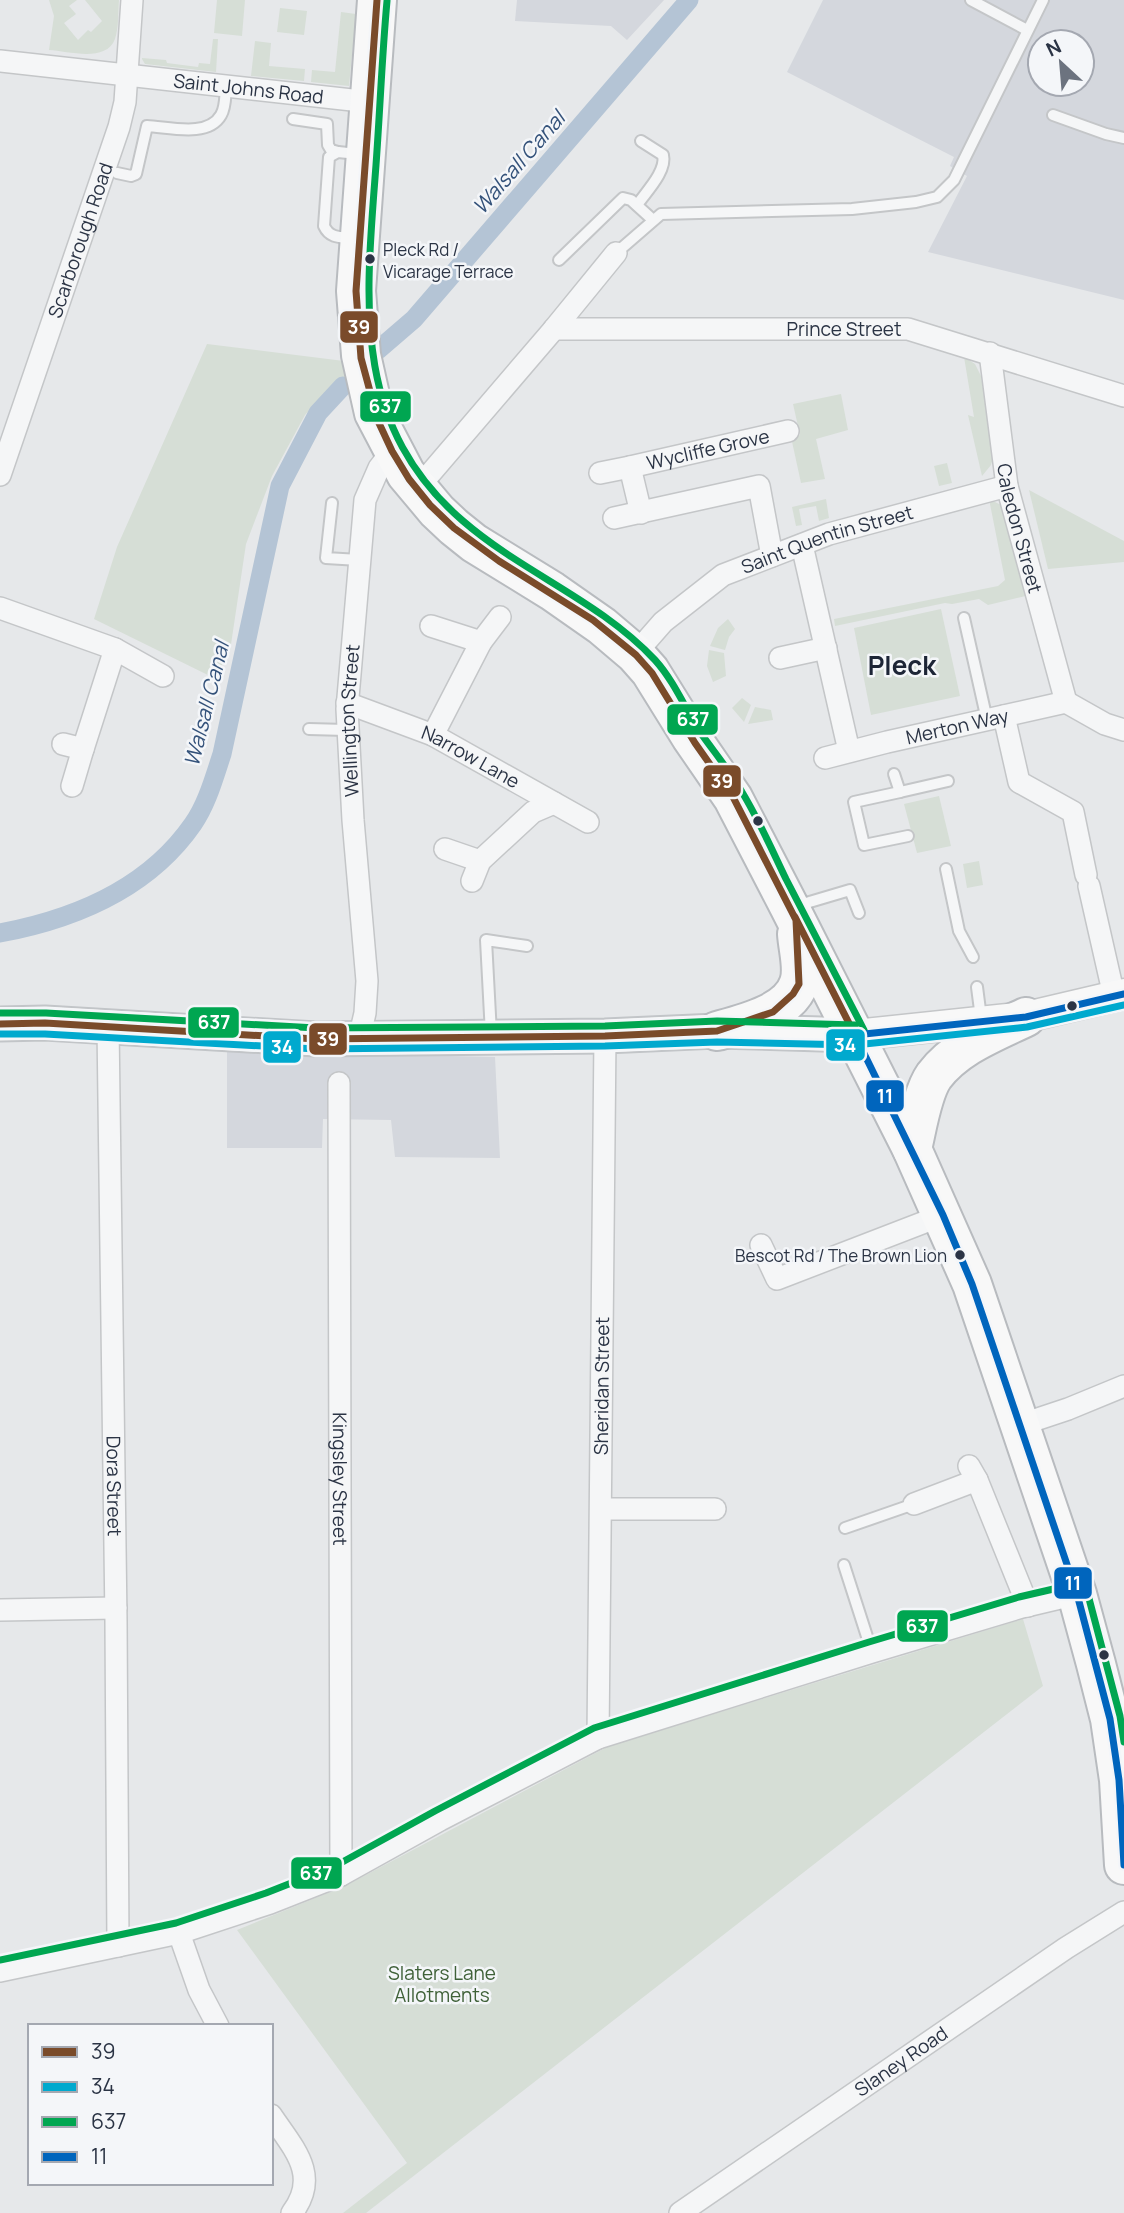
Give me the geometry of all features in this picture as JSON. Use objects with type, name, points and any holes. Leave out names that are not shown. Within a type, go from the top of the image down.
[{"type":"highway","points":[[377,0],[370,102],[352,153],[360,239],[352,290],[360,355],[374,413],[392,451],[417,489],[437,511],[474,543],[552,591],[602,626],[635,654],[662,687],[691,737],[733,797],[912,1150],[972,1284],[1077,1594],[1096,1664],[1110,1719],[1119,1780],[1124,1865]]},
{"type":"highway","points":[[717,1031],[773,1012],[793,994],[799,984],[800,975],[793,914]]},
{"type":"highway","points":[[912,1150],[921,1110],[933,1077],[962,1048],[1026,1017]]},
{"type":"main road","points":[[0,1024],[108,1026],[316,1039],[605,1036],[717,1031],[855,1035]]},
{"type":"street","name":"Scarborough Road","points":[[0,475],[105,189],[128,74],[132,0]]},
{"type":"street","name":"Saint Johns Road","points":[[0,61],[222,82],[370,102]]},
{"type":"street","points":[[417,489],[554,329],[615,253]]},
{"type":"street","name":"Prince Street","points":[[554,329],[908,329],[1124,396]]},
{"type":"street","name":"Caledon Street","points":[[990,353],[1007,486],[1066,702]]},
{"type":"street","name":"Wycliffe Grove","points":[[600,473],[788,431]]},
{"type":"street","name":"Wellington Street","points":[[359,1039],[368,981],[346,730],[347,704],[365,500],[379,468],[392,451]]},
{"type":"street","name":"Wycliffe Grove","points":[[630,467],[641,513]]},
{"type":"street","points":[[614,518],[759,486],[772,556]]},
{"type":"street","name":"Saint Quentin Street","points":[[635,654],[663,622],[723,575],[829,534],[1007,486]]},
{"type":"street","points":[[802,545],[849,751]]},
{"type":"street","points":[[0,608],[115,649],[163,676]]},
{"type":"street","points":[[433,735],[481,642],[500,617]]},
{"type":"street","points":[[431,626],[481,642]]},
{"type":"street","points":[[780,658],[826,648]]},
{"type":"street","points":[[72,786],[73,746],[115,649]]},
{"type":"street","points":[[1066,702],[1105,724],[1124,730]]},
{"type":"street","name":"Merton Way","points":[[825,758],[849,751],[888,747],[1066,702]]},
{"type":"street","name":"Narrow Lane","points":[[347,704],[433,735],[588,822]]},
{"type":"street","points":[[855,1035],[1026,1017],[1119,995],[1088,881],[1073,812],[1019,782],[995,718]]},
{"type":"street","points":[[472,881],[480,861],[533,812],[554,803]]},
{"type":"street","points":[[445,849],[480,861]]},
{"type":"street","name":"Dora Street","points":[[108,1026],[116,1608],[117,1946]]},
{"type":"street","name":"Sheridan Street","points":[[598,1738],[605,1036]]},
{"type":"street","name":"Kingsley Street","points":[[339,1083],[341,1875]]},
{"type":"street","points":[[761,1245],[777,1279],[943,1215]]},
{"type":"street","points":[[1020,1425],[1124,1387]]},
{"type":"street","points":[[914,1504],[973,1473],[1028,1606]]},
{"type":"street","points":[[601,1509],[658,1500],[715,1509]]},
{"type":"street","points":[[0,1971],[179,1933],[270,1903],[341,1875],[440,1819],[598,1738],[872,1652],[1077,1594]]},
{"type":"street","points":[[0,1610],[116,1608]]},
{"type":"street","name":"Slaney Road","points":[[680,2213],[1066,1948],[1124,1912]]},
{"type":"street","points":[[179,1933],[199,1990],[217,2024]]},
{"type":"street","points":[[273,2118],[295,2152],[305,2175],[302,2200],[292,2213]]},
{"type":"lane","points":[[971,0],[1026,29]]},
{"type":"lane","points":[[1028,28],[1043,0]]},
{"type":"lane","points":[[615,253],[661,214],[852,209],[937,197],[954,180],[1026,32]]},
{"type":"lane","points":[[117,173],[131,176],[136,174],[146,126],[195,129],[206,128],[215,123],[224,107],[222,82]]},
{"type":"lane","points":[[1053,115],[1124,138]]},
{"type":"lane","points":[[293,119],[327,124],[328,145],[331,150],[352,153]]},
{"type":"lane","points":[[637,205],[664,161],[663,155],[641,141]]},
{"type":"lane","points":[[559,260],[624,198],[631,200],[653,220]]},
{"type":"lane","points":[[332,503],[326,558],[359,560]]},
{"type":"lane","points":[[964,618],[995,718]]},
{"type":"lane","points":[[309,729],[346,730]]},
{"type":"lane","points":[[894,774],[900,792]]},
{"type":"lane","points":[[908,836],[864,845],[854,802],[948,781]]},
{"type":"lane","points":[[946,869],[959,931],[974,957]]},
{"type":"lane","points":[[793,914],[850,890],[859,913]]},
{"type":"lane","points":[[491,1037],[486,940],[527,946]]},
{"type":"lane","points":[[977,987],[982,1021]]},
{"type":"lane","points":[[845,1528],[914,1504]]},
{"type":"lane","points":[[844,1565],[872,1652]]},
{"type":"shaded area","points":[[517,0],[664,0],[627,40],[611,26],[515,21]]},
{"type":"shaded area","points":[[823,0],[1124,0],[1124,300],[928,252],[967,176],[950,166],[954,157],[787,72]]},
{"type":"shaded area","points":[[227,1051],[495,1057],[500,1158],[395,1157],[391,1120],[323,1119],[322,1148],[227,1148]]},
{"type":"green space","points":[[49,0],[77,0],[69,6],[76,14],[64,23],[78,40],[102,21],[85,0],[119,0],[115,39],[104,51],[95,53],[49,50],[54,16]]},
{"type":"green space","points":[[217,0],[245,0],[242,36],[214,33]]},
{"type":"green space","points":[[280,8],[307,11],[304,35],[277,32]]},
{"type":"green space","points":[[341,12],[356,14],[349,86],[311,82],[312,70],[335,72]]},
{"type":"green space","points":[[213,39],[218,39],[216,72],[145,64],[142,59],[166,60],[167,63],[198,67],[199,63],[210,64]]},
{"type":"green space","points":[[255,41],[271,43],[269,66],[305,69],[304,81],[251,76]]},
{"type":"green space","points":[[207,344],[344,361],[346,376],[331,387],[305,415],[272,476],[246,544],[230,651],[214,678],[94,619],[117,547]]},
{"type":"green space","points":[[964,357],[975,364],[981,376],[994,454],[991,465],[982,476],[968,415],[974,417]]},
{"type":"green space","points":[[841,394],[848,430],[816,439],[825,479],[801,483],[791,437],[800,435],[793,404]]},
{"type":"green space","points":[[947,463],[952,483],[939,486],[934,466]]},
{"type":"green space","points":[[1029,490],[1124,541],[1124,562],[1048,569]]},
{"type":"green space","points":[[826,499],[829,518],[819,521],[816,506],[799,509],[802,525],[796,526],[792,507]]},
{"type":"green space","points":[[989,499],[1001,505],[1030,595],[988,605],[979,599],[945,603],[835,626],[834,619],[998,586],[1005,580]]},
{"type":"green space","points":[[941,609],[960,696],[871,715],[854,628]]},
{"type":"green space","points":[[728,619],[735,629],[725,650],[710,646],[718,628]]},
{"type":"green space","points":[[709,650],[724,653],[726,676],[713,682],[707,666]]},
{"type":"green space","points":[[742,698],[751,705],[744,722],[732,708]]},
{"type":"green space","points":[[755,707],[771,710],[773,720],[748,724]]},
{"type":"green space","points":[[939,796],[951,846],[917,853],[904,804]]},
{"type":"green space","points":[[979,861],[983,885],[967,888],[963,864]]},
{"type":"green space","name":"Slaters Lane Allotments","points":[[1023,1619],[1043,1686],[366,2213],[343,2213],[407,2163],[237,1930],[345,1886],[609,1746]]},
{"type":"waterway","name":"Walsall Canal","points":[[378,350],[414,319],[689,0]]},
{"type":"waterway","name":"Walsall Canal","points":[[0,933],[55,919],[108,898],[154,866],[175,847],[193,824],[210,790],[222,754],[280,486],[318,413],[343,386]]},
{"type":"transit line","name":"39","points":[[0,1024],[45,1023],[316,1039],[605,1036],[717,1031],[773,1012],[793,994],[799,984],[796,920],[733,797],[695,743],[652,673],[636,655],[593,620],[499,561],[454,528],[430,505],[409,479],[378,421],[361,358],[356,291],[377,0]]},
{"type":"transit line","name":"637","points":[[387,1],[369,264],[369,311],[373,357],[383,401],[400,443],[426,483],[463,521],[610,621],[662,668],[700,732],[748,803],[864,1030]]},
{"type":"transit line","name":"39","points":[[795,917],[855,1035]]},
{"type":"transit line","name":"11","points":[[1124,994],[1026,1017],[855,1035],[943,1215],[972,1284],[1077,1594],[1110,1719],[1119,1780],[1124,1865]]},
{"type":"transit line","name":"34","points":[[0,1034],[45,1034],[316,1049],[717,1042],[855,1045],[1027,1027],[1124,1005]]},
{"type":"transit line","name":"637","points":[[0,1013],[46,1013],[316,1028],[605,1026],[717,1021],[855,1025]]},
{"type":"transit line","name":"637","points":[[0,1960],[176,1923],[266,1893],[337,1865],[594,1728],[1019,1597],[1075,1584],[1082,1585],[1087,1591],[1120,1716],[1124,1742]]},
{"type":"place","name":"Pleck Rd / Vicarage Terrace","points":[[370,259]]},
{"type":"place","name":"Bescot Rd / The Brown Lion","points":[[960,1255]]},
{"type":"district","name":"Pleck","points":[[902,666]]}]
